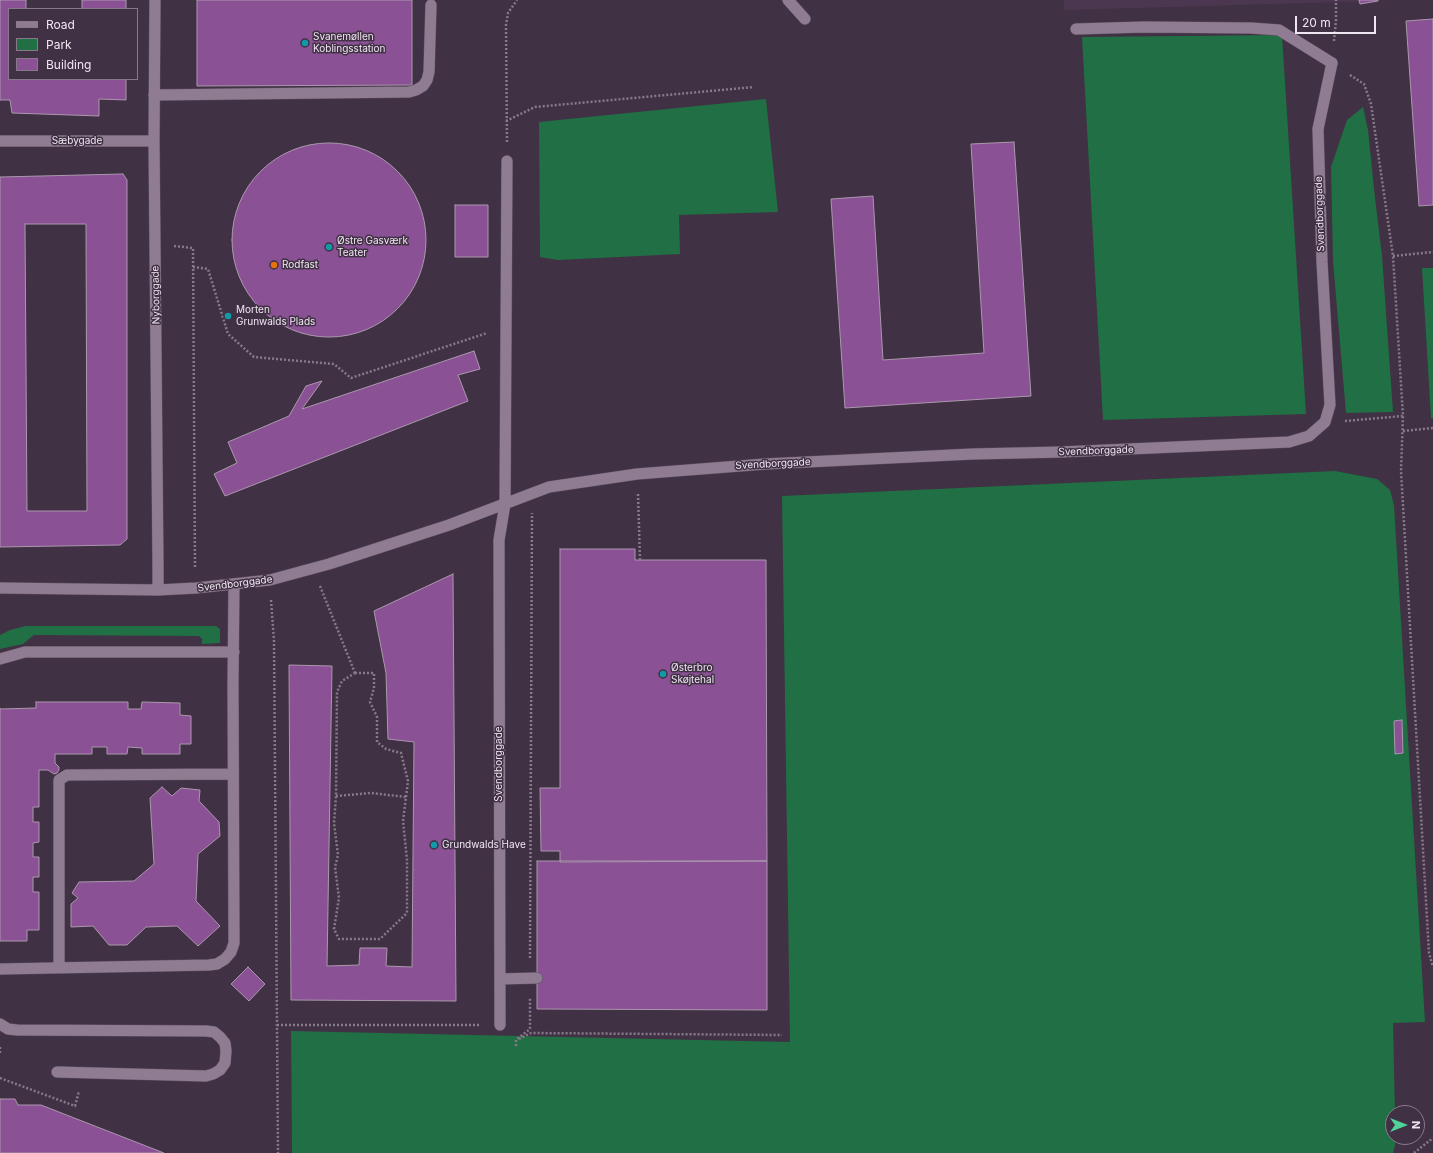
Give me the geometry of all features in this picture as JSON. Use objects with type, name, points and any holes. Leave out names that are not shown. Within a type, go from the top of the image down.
[{"type":"street","name":"Nyborggade","points":[[155,0],[154,141],[158,590]]},
{"type":"street","points":[[788,0],[805,19]]},
{"type":"street","points":[[154,95],[409,92],[416,90],[423,86],[427,80],[429,72],[431,5]]},
{"type":"street","points":[[1076,30],[1144,27],[1250,28],[1279,30],[1332,64]]},
{"type":"street","name":"Svendborggade","points":[[0,588],[158,590],[196,588],[270,580],[313,569],[450,525],[550,487],[637,474],[765,464],[973,454],[1061,452],[1289,442],[1309,436],[1325,422],[1330,405],[1322,262],[1318,129],[1332,64]]},
{"type":"street","name":"Sæbygade","points":[[0,141],[154,141]]},
{"type":"street","points":[[505,504],[507,161]]},
{"type":"street","name":"Svendborggade","points":[[500,1025],[499,540],[505,504]]},
{"type":"street","points":[[0,969],[209,965],[217,964],[225,959],[231,952],[234,943],[234,584]]},
{"type":"street","points":[[0,659],[25,652],[234,652]]},
{"type":"street","points":[[59,968],[59,780],[67,775],[233,774]]},
{"type":"street","points":[[500,979],[533,978]]},
{"type":"street","points":[[0,1024],[17,1030],[206,1031],[214,1032],[220,1037],[224,1043],[226,1051],[224,1063],[220,1070],[206,1076],[57,1072]]},
{"type":"path","points":[[507,161],[506,25],[508,13],[517,0]]},
{"type":"path","points":[[1336,0],[1336,20],[1332,64],[1364,84],[1371,104],[1393,256],[1404,416],[1401,479],[1429,953],[1433,967]]},
{"type":"path","points":[[506,121],[536,107],[754,87]]},
{"type":"path","points":[[155,243],[193,248],[194,546],[196,588]]},
{"type":"path","points":[[1393,256],[1433,252]]},
{"type":"path","points":[[193,267],[208,269],[228,334],[254,357],[334,364],[351,378],[507,326]]},
{"type":"path","points":[[1325,422],[1404,416]]},
{"type":"path","points":[[1403,431],[1433,428]]},
{"type":"path","points":[[637,474],[640,560]]},
{"type":"path","points":[[516,1040],[530,1029],[533,978],[532,493]]},
{"type":"path","points":[[313,569],[355,673]]},
{"type":"path","points":[[270,580],[274,641],[278,1153]]},
{"type":"path","points":[[355,673],[374,673],[374,688],[370,702],[377,717],[377,742],[386,749],[401,753],[408,781],[403,820],[407,860],[407,913],[380,939],[339,939],[334,929],[339,898],[335,867],[338,855],[334,823],[336,796],[337,692],[342,681],[355,673]]},
{"type":"path","points":[[336,796],[371,793],[406,797]]},
{"type":"path","points":[[277,1025],[500,1025],[516,1040],[516,1046]]},
{"type":"path","points":[[516,1040],[531,1033],[782,1035]]},
{"type":"path","points":[[1414,1153],[1433,1138]]},
{"type":"shaded area","points":[[1064,0],[1378,0],[1378,1],[1064,10]]},
{"type":"green space","points":[[1282,35],[1306,414],[1103,420],[1082,37]]},
{"type":"green space","points":[[766,99],[778,212],[679,215],[680,254],[558,260],[540,257],[539,122]]},
{"type":"green space","points":[[1363,107],[1368,130],[1382,256],[1393,412],[1346,413],[1333,261],[1331,167],[1347,120]]},
{"type":"green space","points":[[1422,268],[1433,268],[1433,418],[1431,418]]},
{"type":"green space","points":[[1335,471],[1377,479],[1390,490],[1394,505],[1425,1022],[1393,1023],[1395,1105],[1385,1105],[1385,1145],[1395,1145],[1393,1153],[292,1153],[291,1031],[790,1042],[782,496]]},
{"type":"green space","points":[[26,626],[216,626],[220,629],[220,643],[202,644],[202,639],[199,636],[34,635],[23,644],[0,649],[0,635],[10,630]]},
{"type":"building","points":[[0,0],[26,0],[26,8],[8,8],[8,80],[126,80],[126,100],[99,99],[99,116],[12,113],[10,100],[0,100]]},
{"type":"building","points":[[82,0],[126,0],[126,8],[82,8]]},
{"type":"building","name":"Svanemøllen Koblingsstation","points":[[197,0],[412,0],[412,85],[197,86]]},
{"type":"building","points":[[1359,0],[1378,0],[1378,1],[1360,4]]},
{"type":"building","points":[[1433,19],[1433,205],[1419,206],[1406,21]]},
{"type":"building","points":[[1014,142],[1031,396],[845,408],[831,199],[873,196],[883,360],[984,353],[971,144]]},
{"type":"building","name":"Østre Gasværk Teater","points":[[319,143],[339,143],[357,147],[375,154],[398,171],[410,186],[419,203],[426,230],[426,250],[419,277],[410,294],[398,309],[383,321],[366,330],[339,337],[319,337],[301,333],[283,326],[267,315],[254,302],[243,286],[236,268],[232,250],[232,230],[236,212],[243,194],[254,178],[267,165],[283,154],[301,147]]},
{"type":"building","points":[[123,174],[127,180],[127,539],[120,545],[0,547],[0,177]],"holes":[[[25,224],[86,224],[87,511],[27,511]]]},
{"type":"building","points":[[455,205],[488,205],[488,257],[455,257]]},
{"type":"building","points":[[474,351],[480,369],[458,375],[468,401],[225,496],[214,474],[237,463],[228,442],[289,416],[306,386],[322,381],[302,409]]},
{"type":"building","name":"Østerbro Skøjtehal","points":[[560,549],[635,549],[635,560],[766,560],[767,861],[560,862],[560,851],[541,851],[540,788],[560,788]]},
{"type":"building","name":"Grundwalds Have","points":[[453,574],[456,1001],[291,1000],[289,665],[332,666],[327,966],[359,965],[360,948],[387,948],[386,966],[412,967],[414,742],[388,739],[386,673],[374,611]]},
{"type":"building","points":[[36,702],[128,702],[128,709],[141,709],[142,702],[180,703],[180,715],[191,716],[191,744],[180,744],[180,754],[142,754],[142,748],[128,747],[127,754],[107,754],[107,747],[92,747],[92,754],[55,754],[55,763],[59,767],[57,773],[54,774],[48,770],[39,770],[39,807],[33,807],[33,822],[39,822],[39,842],[33,843],[33,857],[39,857],[39,877],[33,877],[33,892],[39,892],[39,930],[27,930],[27,941],[0,941],[0,708],[36,708]]},
{"type":"building","points":[[1402,720],[1403,753],[1395,754],[1394,721]]},
{"type":"building","points":[[162,787],[172,796],[181,788],[200,790],[199,801],[219,822],[220,836],[198,854],[196,901],[220,926],[198,946],[177,926],[146,927],[127,945],[109,945],[93,926],[71,927],[71,904],[78,898],[72,893],[79,882],[134,881],[154,864],[150,798]]},
{"type":"building","points":[[537,861],[767,861],[767,1010],[537,1009]]},
{"type":"building","points":[[248,967],[265,984],[249,1001],[231,984]]},
{"type":"building","points":[[0,1099],[15,1099],[18,1105],[41,1105],[164,1153],[0,1153]]},
{"type":"place","name":"Svanemøllen Koblingsstation","points":[[305,43]]},
{"type":"place","name":"Østre Gasværk Teater","points":[[329,247]]},
{"type":"place","name":"Rodfast","points":[[274,265]]},
{"type":"place","name":"Morten Grunwalds Plads","points":[[228,316]]},
{"type":"place","name":"Østerbro Skøjtehal","points":[[663,674]]},
{"type":"place","name":"Grundwalds Have","points":[[434,845]]}]
